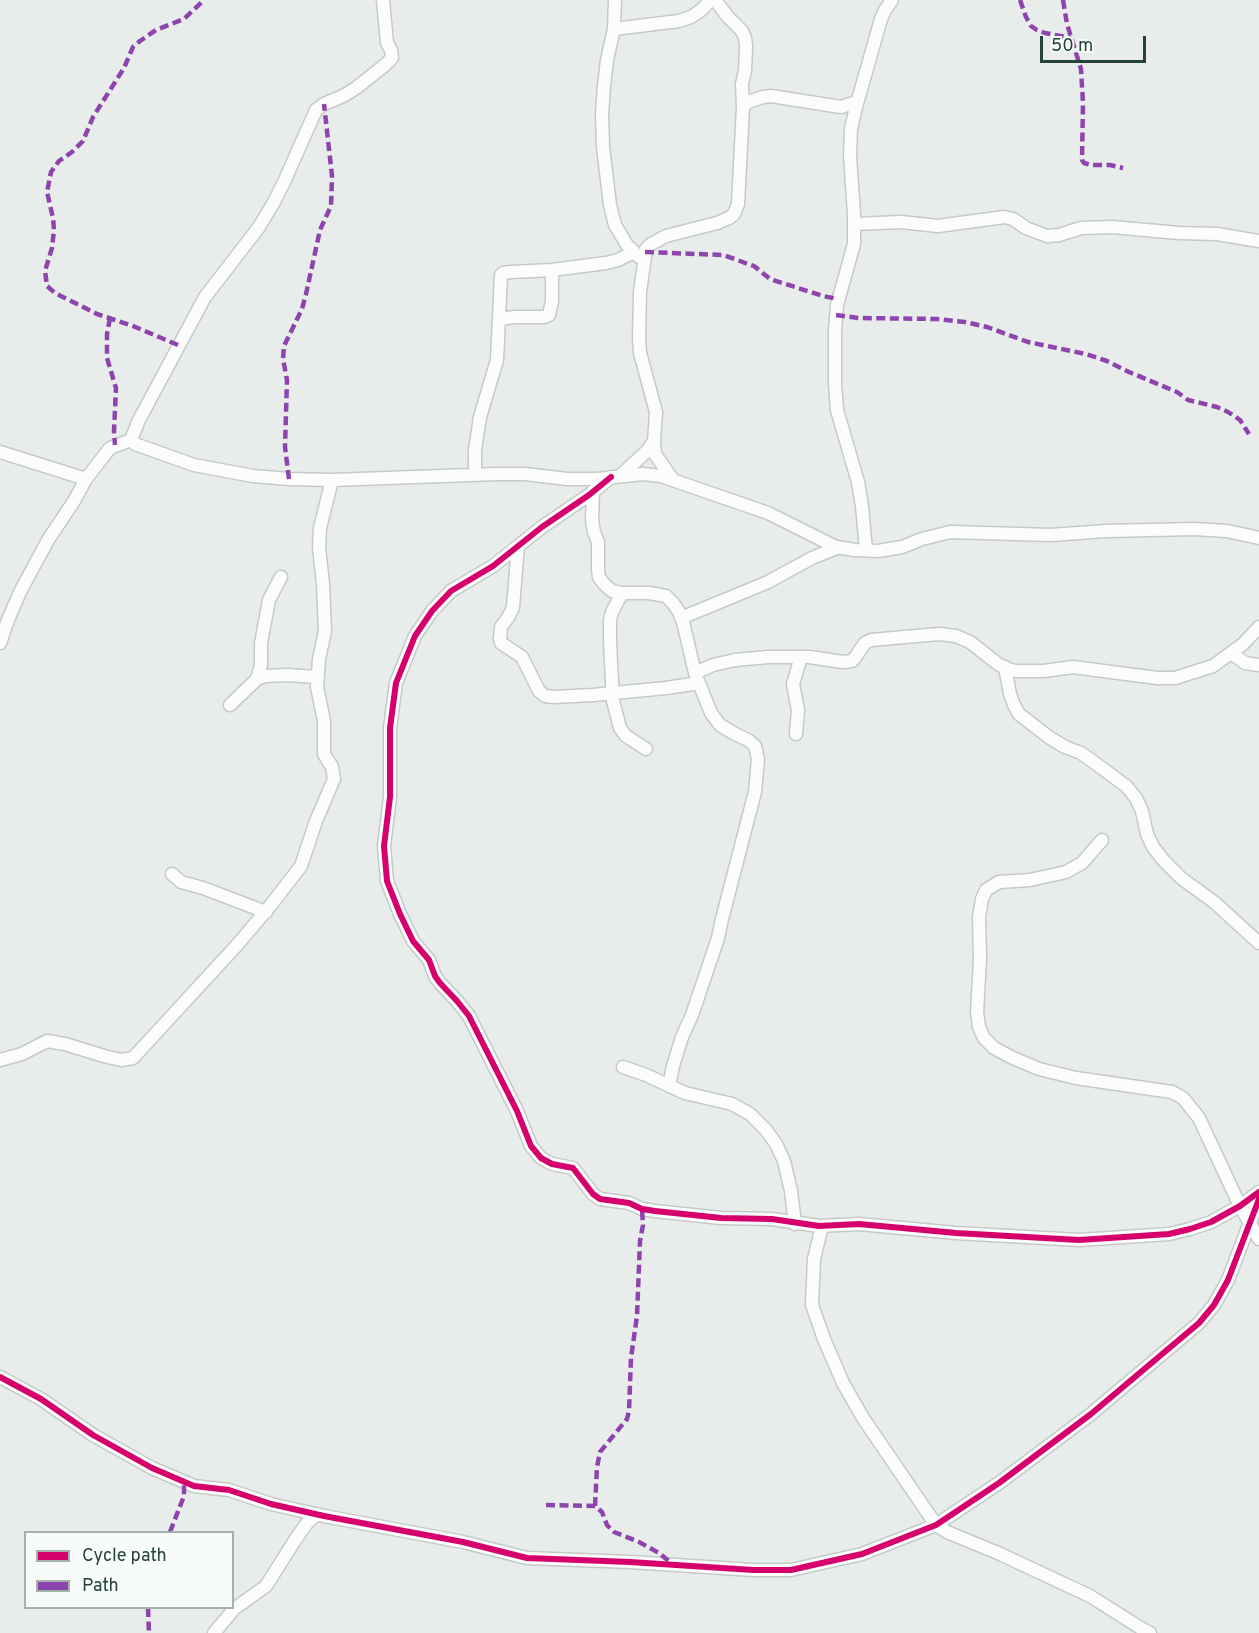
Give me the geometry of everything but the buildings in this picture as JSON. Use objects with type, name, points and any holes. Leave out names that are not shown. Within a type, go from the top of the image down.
[{"type":"street","points":[[0,643],[20,592],[48,540],[86,479],[110,448],[131,440],[158,382],[205,297],[259,227],[274,202],[316,110],[356,88],[392,58],[387,43],[383,0]]},
{"type":"street","points":[[615,0],[616,18],[604,86],[603,147],[610,205],[615,225],[627,245],[644,262]]},
{"type":"street","points":[[614,29],[679,21],[691,17],[711,0]]},
{"type":"street","points":[[673,480],[655,454],[656,412],[640,353],[640,292],[645,252],[648,247],[666,236],[729,218],[734,214],[738,204],[742,84],[747,46],[742,31],[715,0]]},
{"type":"street","points":[[866,550],[858,482],[837,410],[834,330],[837,305],[854,244],[851,129],[882,19],[892,0]]},
{"type":"street","points":[[743,107],[753,100],[771,96],[841,107],[857,102]]},
{"type":"street","points":[[854,224],[901,222],[938,226],[1004,218],[1013,219],[1026,228],[1047,236],[1081,228],[1112,227],[1217,234],[1259,241]]},
{"type":"street","points":[[475,474],[480,417],[497,360],[500,279],[503,273],[606,263],[634,252]]},
{"type":"street","points":[[499,319],[549,315],[552,301],[552,270]]},
{"type":"street","points":[[131,440],[135,444],[194,465],[253,476],[332,480],[525,474],[597,479],[643,474],[673,480],[768,513],[838,547],[866,550],[878,551],[902,547],[950,532],[1052,535],[1194,529],[1227,531],[1259,538]]},
{"type":"street","points":[[654,441],[647,451],[616,476],[542,527],[494,566],[451,591],[432,611],[415,636],[396,683],[390,728],[390,797],[384,846],[387,881],[413,941],[429,960],[440,983],[469,1016],[517,1111],[531,1146],[541,1158],[552,1164],[573,1168],[593,1194],[610,1202],[629,1203],[642,1209],[655,1211],[822,1226],[859,1224],[956,1233],[1079,1240],[1169,1234],[1211,1222],[1240,1206],[1259,1192]]},
{"type":"street","points":[[0,452],[86,479]]},
{"type":"street","points":[[0,1060],[22,1054],[47,1041],[122,1060],[133,1058],[266,912],[301,866],[316,821],[334,779],[332,767],[324,754],[324,721],[317,687],[325,631],[320,528],[332,480]]},
{"type":"street","points":[[593,491],[592,520],[598,542],[599,578],[612,591],[666,596],[673,603],[681,618],[697,678],[711,713],[720,725],[755,746],[758,759],[755,792],[718,938],[692,1015],[682,1037],[669,1086]]},
{"type":"street","points":[[518,546],[513,607],[510,616],[501,627],[501,643],[522,657],[538,692],[545,696],[593,695],[666,688],[697,678],[713,665],[735,660],[801,657],[852,661],[865,643],[871,640],[939,634],[956,636],[970,642],[1005,667],[1016,670],[1073,667],[1157,678],[1175,678],[1213,666],[1243,644],[1259,627]]},
{"type":"street","points":[[681,618],[768,582],[838,547]]},
{"type":"street","points":[[257,679],[261,665],[261,643],[269,600],[281,577]]},
{"type":"street","points":[[622,593],[610,620],[614,710],[620,728],[626,736],[646,749]]},
{"type":"street","points":[[1231,653],[1245,663],[1259,665]]},
{"type":"street","points":[[796,734],[798,710],[793,684],[801,657]]},
{"type":"street","points":[[1005,667],[1010,694],[1019,714],[1050,738],[1081,753],[1126,786],[1136,798],[1142,811],[1147,834],[1164,861],[1180,878],[1214,902],[1259,943]]},
{"type":"street","points":[[231,705],[257,679],[265,676],[317,677]]},
{"type":"street","points":[[1102,840],[1082,863],[1066,872],[1030,880],[999,882],[986,890],[978,916],[980,959],[977,1012],[979,1027],[984,1038],[994,1048],[1039,1069],[1076,1078],[1172,1092],[1183,1098],[1198,1118],[1240,1206],[1259,1239]]},
{"type":"street","points":[[172,874],[181,882],[266,912]]},
{"type":"street","points":[[624,1067],[685,1094],[732,1104],[750,1114],[766,1130],[784,1161],[795,1224]]},
{"type":"street","points":[[0,1377],[41,1399],[93,1435],[152,1468],[194,1486],[229,1490],[317,1514],[462,1542],[527,1558],[791,1570],[862,1554],[936,1525],[999,1483],[1091,1414],[1199,1323],[1214,1305],[1228,1280],[1259,1199]]},
{"type":"street","points":[[822,1226],[814,1259],[812,1305],[824,1339],[843,1383],[863,1418],[936,1525],[1090,1596],[1150,1633]]},
{"type":"street","points":[[214,1633],[234,1610],[266,1586],[295,1540],[317,1514]]},
{"type":"marked path","points":[[178,345],[97,314],[55,293],[47,286],[45,271],[52,248],[54,230],[47,192],[51,172],[59,161],[83,141],[93,117],[124,68],[133,47],[156,30],[184,19],[204,0]]},
{"type":"marked path","points":[[1020,0],[1031,26],[1045,33],[1071,38]]},
{"type":"marked path","points":[[1063,0],[1067,24],[1081,69],[1082,160],[1091,165],[1123,168]]},
{"type":"marked path","points":[[289,479],[285,447],[287,380],[283,359],[284,346],[302,309],[320,230],[331,206],[332,176],[324,104]]},
{"type":"marked path","points":[[645,252],[723,255],[754,266],[770,279],[838,299]]},
{"type":"marked path","points":[[836,315],[965,322],[987,327],[1028,342],[1086,354],[1177,392],[1188,400],[1228,412],[1240,420],[1249,434]]},
{"type":"marked path","points":[[110,318],[107,358],[116,388],[115,445]]},
{"type":"marked path","points":[[595,1506],[600,1452],[627,1419],[629,1411],[631,1358],[637,1316],[640,1241],[643,1225],[642,1209]]},
{"type":"marked path","points":[[170,1531],[184,1496],[184,1481]]},
{"type":"marked path","points":[[546,1505],[595,1506],[602,1512],[607,1525],[614,1532],[639,1542],[671,1563]]},
{"type":"marked path","points":[[148,1609],[149,1633]]},
{"type":"cycle path","points":[[611,477],[493,566],[451,591],[432,611],[415,636],[396,683],[390,728],[390,797],[384,846],[387,881],[413,941],[429,960],[440,983],[469,1016],[517,1111],[531,1146],[541,1158],[552,1164],[573,1168],[593,1194],[600,1199],[629,1203],[642,1209],[655,1211],[721,1218],[772,1219],[819,1226],[859,1224],[956,1233],[1079,1240],[1169,1234],[1190,1229],[1211,1222],[1240,1206],[1259,1192]]},
{"type":"cycle path","points":[[0,1377],[41,1399],[93,1435],[152,1468],[194,1486],[229,1490],[271,1504],[463,1542],[527,1558],[791,1570],[862,1554],[936,1525],[999,1483],[1091,1414],[1199,1323],[1214,1305],[1228,1280],[1259,1199]]}]
